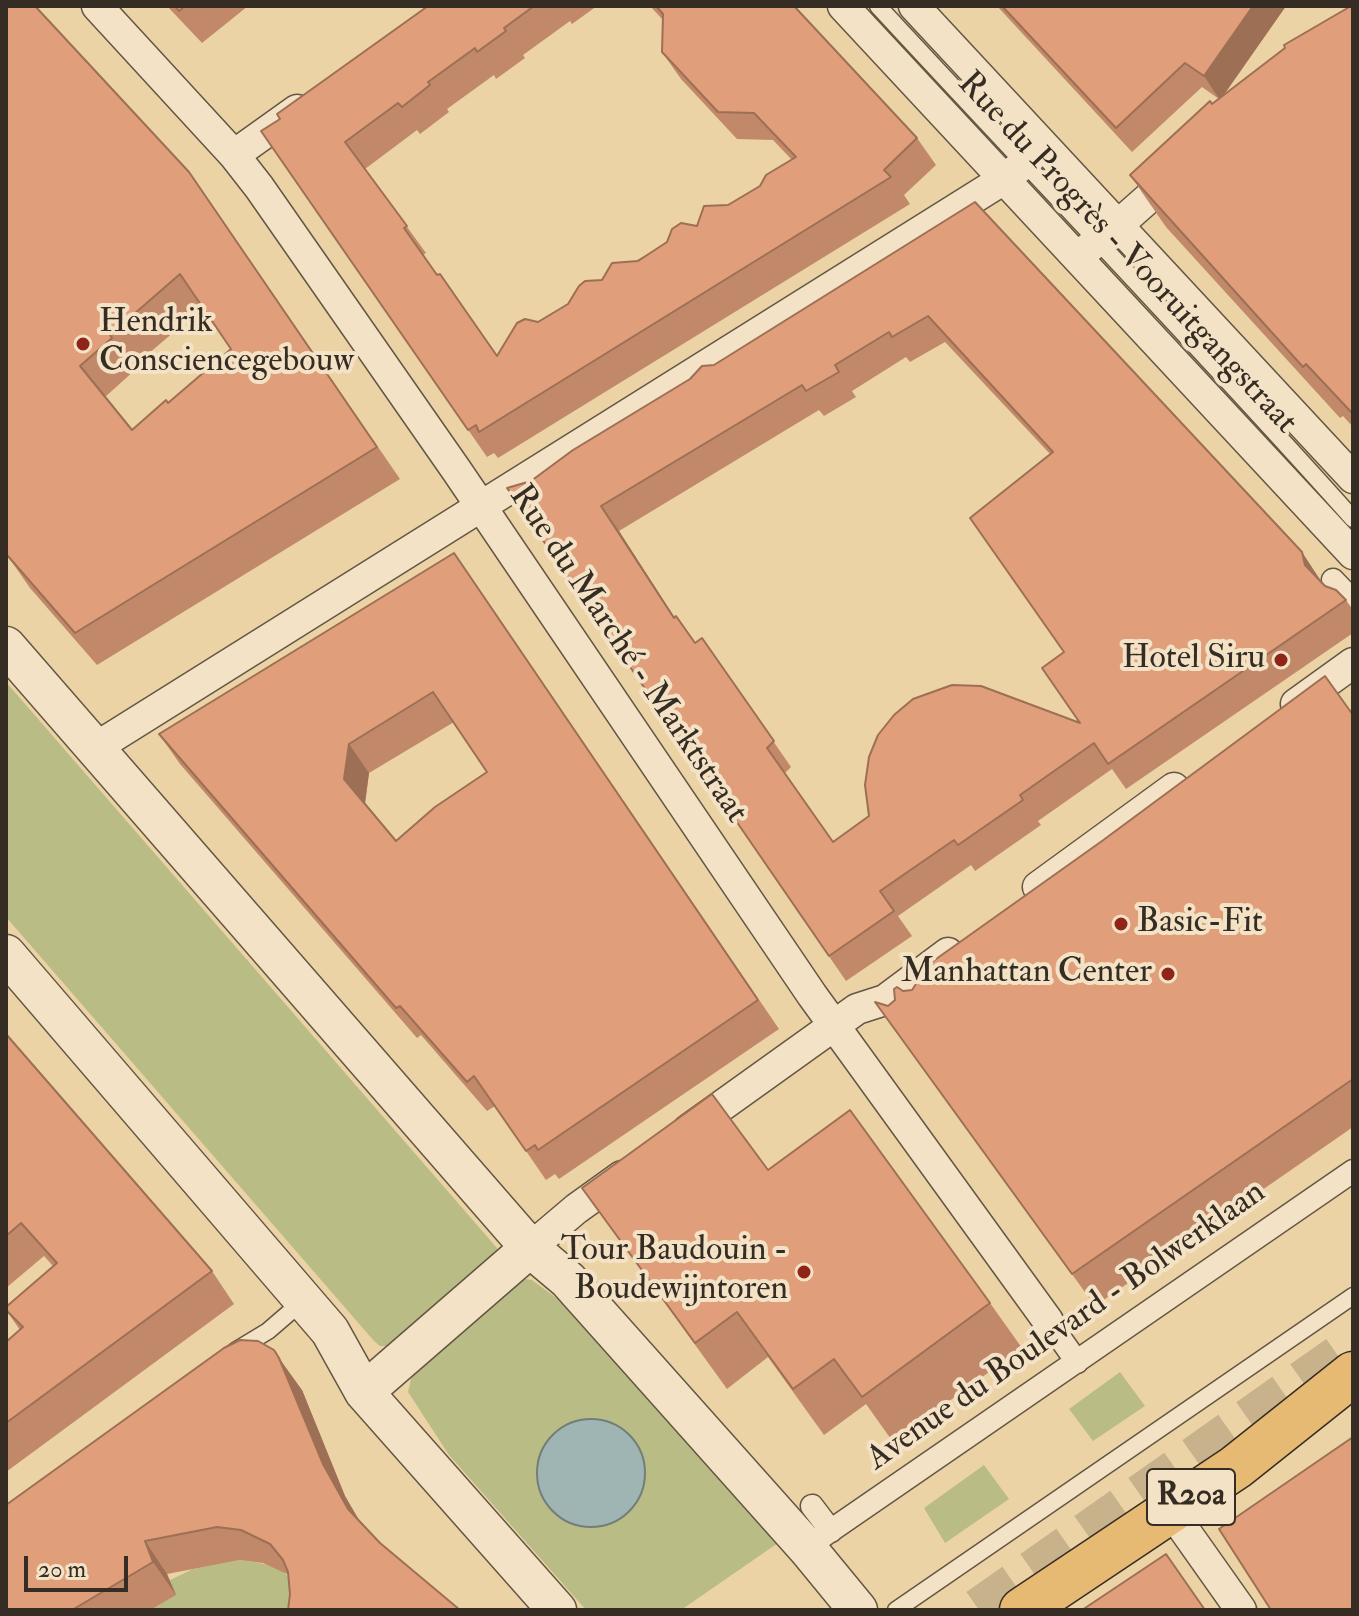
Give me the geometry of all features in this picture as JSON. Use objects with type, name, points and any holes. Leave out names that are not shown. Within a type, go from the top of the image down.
[{"type":"main road","name":"R20a","points":[[1022,1610],[1236,1467],[1353,1374]]},
{"type":"street","name":"Rue du Marché - Marktstraat","points":[[97,6],[234,155],[259,187],[834,1025],[1077,1362]]},
{"type":"street","name":"Rue du Progrès - Vooruitgangstraat","points":[[843,6],[1024,162],[1098,241],[1353,554]]},
{"type":"street","name":"Rue du Progrès - Vooruitgangstraat","points":[[914,6],[1024,162],[1098,241],[1353,478]]},
{"type":"street","points":[[234,155],[319,94]]},
{"type":"street","points":[[1098,241],[1204,148]]},
{"type":"street","points":[[95,748],[1024,162]]},
{"type":"street","points":[[1333,580],[1353,601]]},
{"type":"street","points":[[6,646],[530,1248],[568,1280],[807,1548],[858,1610]]},
{"type":"street","points":[[1276,718],[1353,663]]},
{"type":"street","points":[[1020,900],[1198,772]]},
{"type":"street","points":[[665,1146],[857,1009],[900,996],[970,937]]},
{"type":"street","points":[[6,954],[330,1331],[364,1392],[557,1610]]},
{"type":"street","points":[[364,1392],[576,1209],[640,1164]]},
{"type":"street","name":"Avenue du Boulevard - Bolwerklaan","points":[[812,1506],[825,1535],[1353,1171]]},
{"type":"street","points":[[1171,1511],[1241,1610]]},
{"type":"lane","name":"Rue du Progrès - Vooruitgangstraat","points":[[878,6],[1024,162]]},
{"type":"lane","name":"Rue du Progrès - Vooruitgangstraat","points":[[1098,241],[1353,519]]},
{"type":"lane","points":[[902,1608],[1353,1296]]},
{"type":"lane","points":[[222,1361],[268,1331],[304,1300]]},
{"type":"green space","points":[[6,682],[497,1248],[497,1254],[388,1346],[380,1346],[374,1341],[6,917]]},
{"type":"green space","points":[[532,1280],[578,1314],[778,1543],[681,1610],[586,1610],[449,1455],[408,1392],[412,1375],[519,1281]]},
{"type":"green space","points":[[1120,1372],[1145,1406],[1093,1441],[1069,1409]]},
{"type":"green space","points":[[984,1465],[1009,1499],[945,1543],[924,1508]]},
{"type":"green space","points":[[240,1560],[266,1565],[284,1573],[298,1587],[312,1610],[144,1610],[175,1595],[170,1580],[193,1569]]},
{"type":"water","points":[[591,1419],[612,1423],[629,1435],[641,1452],[645,1473],[641,1494],[629,1511],[612,1523],[591,1527],[570,1523],[553,1511],[541,1494],[537,1473],[541,1452],[553,1435],[570,1423]]},
{"type":"building","name":"Hendrik Consciencegebouw","points":[[6,6],[35,6],[189,172],[377,447],[75,633],[7,555]],"holes":[[[180,274],[231,349],[132,430],[80,366],[112,338],[110,335]]]},
{"type":"building","points":[[428,6],[534,6],[477,52],[475,48],[428,82],[430,85],[402,107],[398,103],[345,142],[497,356],[517,323],[525,319],[538,322],[568,304],[585,281],[602,280],[612,263],[638,261],[667,242],[672,229],[681,223],[697,226],[704,206],[728,205],[760,186],[766,175],[796,157],[754,113],[718,112],[662,52],[663,14],[656,6],[794,6],[917,138],[884,170],[891,177],[479,432],[476,425],[468,430],[261,131],[280,119],[277,114]]},
{"type":"building","points":[[1002,6],[1253,6],[1204,76],[1185,63],[1116,128]]},
{"type":"building","points":[[1351,6],[1353,414],[1306,364],[1303,367],[1130,175],[1210,101],[1212,104],[1285,48],[1284,45]]},
{"type":"building","points":[[975,202],[1302,552],[1305,565],[1325,586],[1336,590],[1346,600],[1108,764],[1094,743],[1020,795],[1023,800],[958,845],[954,840],[880,891],[894,911],[829,956],[507,488],[531,481],[573,450],[690,379],[702,366],[714,365]],"holes":[[[928,316],[1053,452],[970,518],[1064,652],[1042,668],[1080,723],[981,686],[952,685],[913,699],[894,715],[878,735],[869,757],[865,785],[869,816],[833,842],[767,748],[774,741],[702,638],[695,643],[676,616],[674,618],[601,506],[802,385],[806,391],[839,372],[835,365],[889,332],[892,337]]]},
{"type":"building","points":[[454,553],[758,1000],[538,1150],[535,1145],[526,1151],[474,1076],[467,1082],[400,1006],[396,1008],[159,734]],"holes":[[[433,692],[487,772],[435,807],[396,841],[344,779],[349,744]]]},
{"type":"building","name":"Manhattan Center","points":[[1325,676],[1353,715],[1353,1079],[1072,1274],[875,1002],[888,1006],[895,1000],[894,989],[897,987],[903,991],[912,990],[916,984],[915,974]]},
{"type":"building","points":[[6,1034],[212,1271],[6,1423],[6,1342],[23,1327],[6,1307],[57,1263],[21,1223],[6,1236]]},
{"type":"building","name":"Tour Baudouin - Boudewijntoren","points":[[712,1094],[768,1170],[850,1110],[990,1303],[862,1397],[834,1359],[793,1389],[737,1312],[695,1343],[582,1188]]},
{"type":"building","points":[[240,1340],[258,1341],[274,1350],[323,1464],[348,1509],[380,1543],[460,1610],[288,1610],[288,1572],[270,1544],[241,1530],[217,1527],[145,1541],[153,1562],[72,1610],[6,1610],[6,1505],[224,1348]]},
{"type":"building","points":[[1353,1437],[1353,1610],[1271,1610],[1219,1529]]},
{"type":"building","points":[[1166,1554],[1205,1610],[1082,1610]]},
{"type":"tunnel","points":[[979,1610],[1353,1347]]},
{"type":"place","name":"Hendrik Consciencegebouw","points":[[83,344]]},
{"type":"place","name":"Hotel Siru","points":[[1281,660]]},
{"type":"place","name":"Basic-Fit","points":[[1121,924]]},
{"type":"place","name":"Manhattan Center","points":[[1168,974]]},
{"type":"place","name":"Tour Baudouin - Boudewijntoren","points":[[804,1272]]}]
